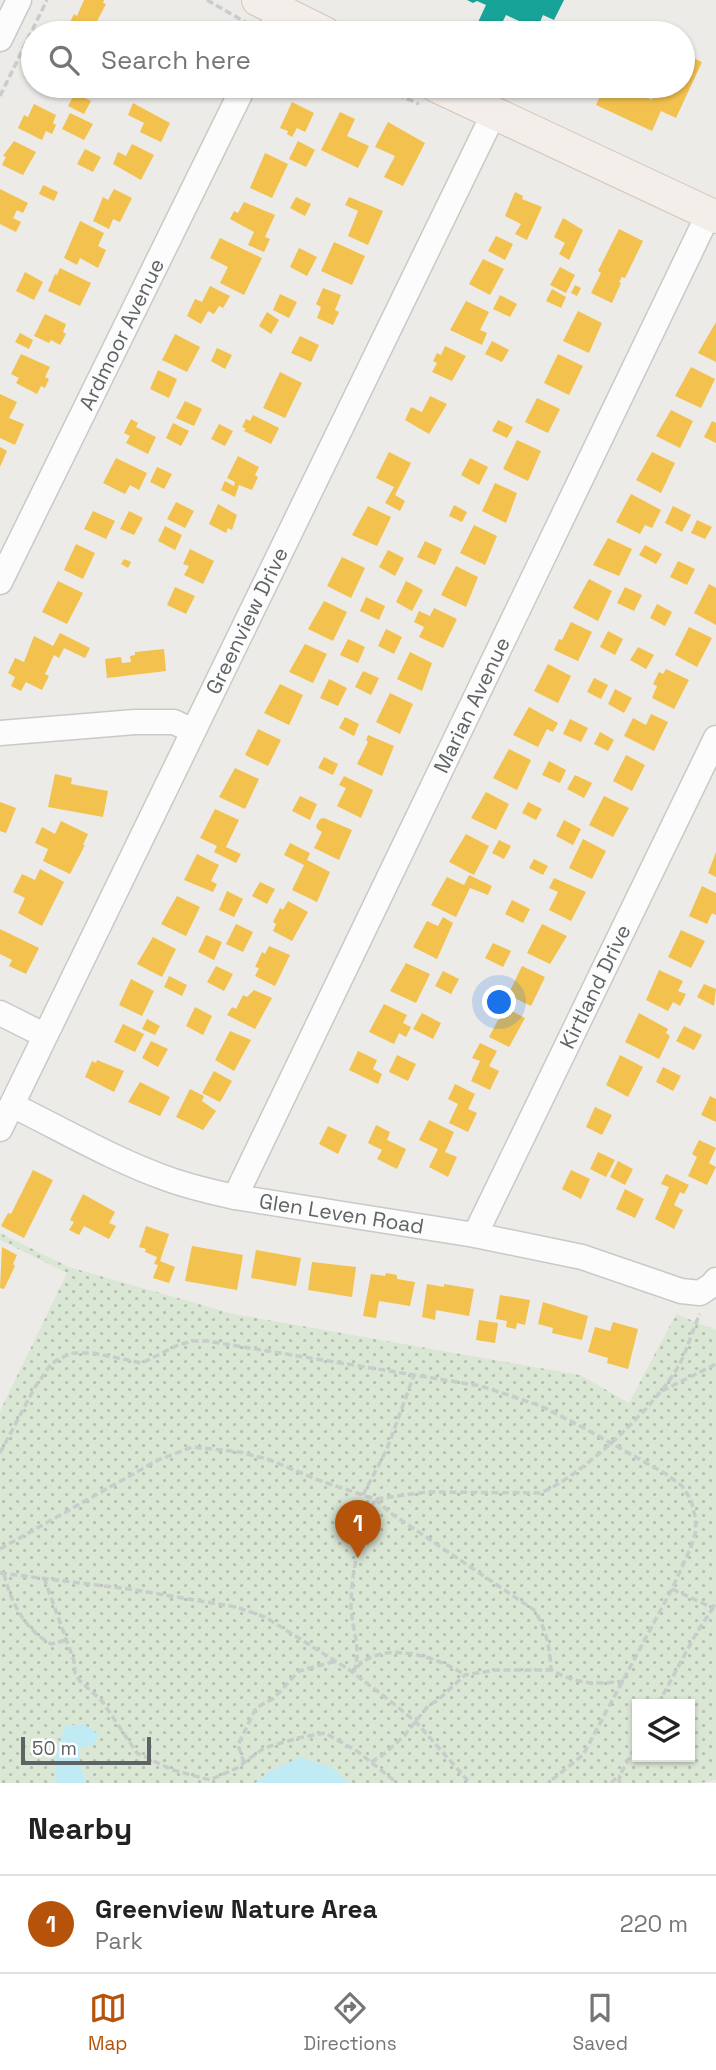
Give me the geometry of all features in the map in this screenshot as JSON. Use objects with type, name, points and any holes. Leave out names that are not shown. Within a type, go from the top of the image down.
[{"type":"main road","points":[[268,14],[289,21]]},
{"type":"main road","points":[[462,98],[713,215]]},
{"type":"street","points":[[0,39],[19,0]]},
{"type":"street","name":"Ardmoor Avenue","points":[[0,582],[238,98]]},
{"type":"street","name":"Greenview Drive","points":[[0,1129],[494,113]]},
{"type":"street","name":"Marian Avenue","points":[[235,1197],[713,215]]},
{"type":"street","points":[[0,733],[135,722],[174,722],[193,730]]},
{"type":"street","name":"Kirtland Drive","points":[[475,1235],[716,738]]},
{"type":"street","points":[[0,1013],[44,1035]]},
{"type":"street","name":"Glen Leven Road","points":[[12,1105],[165,1178],[198,1189],[475,1235],[582,1258],[681,1291],[700,1293],[714,1283]]},
{"type":"path","points":[[37,21],[47,0]]},
{"type":"path","points":[[207,0],[268,14]]},
{"type":"path","points":[[0,96],[21,53]]},
{"type":"path","points":[[375,1499],[427,1492],[540,1493],[562,1482],[610,1444],[660,1392],[680,1364],[714,1283]]},
{"type":"path","points":[[0,1453],[35,1387],[52,1363],[71,1353],[93,1353],[142,1363],[178,1345],[206,1341],[481,1386],[541,1406],[584,1427],[666,1474],[682,1486],[691,1500],[695,1516],[691,1547],[672,1589],[583,1755],[548,1783]]},
{"type":"path","points":[[660,1392],[716,1364]]},
{"type":"path","points":[[363,1494],[387,1450],[415,1374]]},
{"type":"path","points":[[0,1549],[158,1460],[192,1447],[240,1452],[270,1460],[375,1499],[391,1514],[534,1610],[542,1622],[551,1670]]},
{"type":"path","points":[[354,1672],[358,1658],[351,1608],[353,1586],[359,1543],[375,1499]]},
{"type":"path","points":[[66,1640],[51,1644],[36,1635],[27,1625],[2,1573],[129,1589],[250,1611],[280,1625],[354,1672],[415,1721],[470,1783]]},
{"type":"path","points":[[44,1578],[76,1675],[102,1701],[137,1753],[173,1770],[210,1780],[244,1763],[264,1748],[325,1733],[344,1743],[397,1783]]},
{"type":"path","points":[[672,1589],[715,1609]]},
{"type":"path","points":[[661,1699],[697,1632],[715,1609],[716,1601]]},
{"type":"path","points":[[354,1672],[360,1664],[376,1656],[411,1654],[435,1658],[465,1675]]},
{"type":"path","points":[[244,1763],[238,1745],[256,1708],[274,1698],[299,1671],[336,1661]]},
{"type":"path","points":[[371,1762],[404,1736],[428,1706],[465,1675],[496,1670],[551,1670],[577,1682],[601,1684],[624,1681]]},
{"type":"path","points":[[611,1783],[620,1775],[632,1753]]},
{"type":"path","points":[[619,1783],[620,1775]]},
{"type":"green space","points":[[0,1233],[69,1267],[234,1314],[580,1375],[629,1403],[676,1314],[716,1330],[716,1780],[701,1783],[0,1783],[0,1411],[67,1273],[0,1240]]},
{"type":"water","points":[[84,1724],[99,1735],[93,1746],[79,1749],[80,1765],[86,1783],[56,1783],[56,1754],[65,1726]]},
{"type":"water","points":[[301,1757],[333,1768],[349,1783],[255,1783],[270,1771]]},
{"type":"building: Homes","points":[[84,0],[104,0],[103,3],[106,4],[97,21],[70,21],[74,14],[77,16]]},
{"type":"building: Homes","points":[[695,59],[702,62],[695,77]]},
{"type":"building: Homes","points":[[72,98],[91,101],[84,114],[68,106]]},
{"type":"building: Homes","points":[[599,98],[685,98],[676,118],[661,111],[652,131],[596,105]]},
{"type":"building: Homes","points":[[292,102],[314,113],[305,132],[297,128],[292,137],[287,134],[288,131],[280,128]]},
{"type":"building: Homes","points":[[133,103],[170,123],[161,142],[140,132],[144,123],[128,115]]},
{"type":"building: Homes","points":[[34,104],[56,115],[52,134],[46,131],[42,140],[18,128],[24,115],[28,117]]},
{"type":"building: Homes","points":[[340,112],[355,119],[347,136],[369,146],[358,168],[321,150]]},
{"type":"building: Homes","points":[[70,113],[93,124],[84,140],[62,129]]},
{"type":"building: Homes","points":[[388,122],[425,143],[403,186],[384,177],[395,156],[375,147]]},
{"type":"building: Homes","points":[[14,141],[36,152],[23,175],[2,165],[6,157],[3,156]]},
{"type":"building: Homes","points":[[298,141],[315,150],[306,167],[289,159]]},
{"type":"building: Homes","points":[[132,144],[154,155],[141,180],[113,164],[118,152],[126,156]]},
{"type":"building: Homes","points":[[85,149],[101,157],[93,172],[77,164]]},
{"type":"building: Homes","points":[[265,153],[288,164],[272,198],[250,188]]},
{"type":"building: Homes","points":[[43,185],[58,192],[54,201],[39,194]]},
{"type":"building: Homes","points":[[0,189],[28,203],[23,213],[17,210],[13,218],[21,222],[16,232],[0,224]]},
{"type":"building: Homes","points":[[114,189],[132,198],[120,222],[113,219],[109,229],[93,221],[103,197],[108,200]]},
{"type":"building: Homes","points":[[515,192],[523,196],[522,199],[542,207],[527,240],[515,234],[521,224],[505,216]]},
{"type":"building: Homes","points":[[296,197],[311,204],[305,216],[290,208]]},
{"type":"building: Homes","points":[[349,197],[383,211],[368,245],[348,236],[358,211],[345,205]]},
{"type":"building: Homes","points":[[244,202],[275,215],[265,237],[270,239],[264,252],[248,245],[254,232],[230,219],[234,211],[238,213]]},
{"type":"building: Homes","points":[[563,218],[583,230],[569,260],[559,254],[565,243],[554,237]]},
{"type":"building: Homes","points":[[80,221],[104,233],[98,246],[106,250],[98,268],[80,258],[77,265],[64,258]]},
{"type":"building: Homes","points":[[619,229],[643,241],[625,278],[622,277],[619,282],[621,283],[612,303],[591,293],[601,273],[598,271]]},
{"type":"building: Homes","points":[[496,236],[513,244],[505,260],[488,251]]},
{"type":"building: Homes","points":[[220,238],[262,258],[244,295],[220,283],[228,267],[210,258]]},
{"type":"building: Homes","points":[[334,242],[365,256],[352,285],[321,271]]},
{"type":"building: Homes","points":[[299,248],[317,257],[307,276],[290,267]]},
{"type":"building: Homes","points":[[483,259],[504,269],[490,295],[469,284]]},
{"type":"building: Homes","points":[[560,267],[575,275],[566,293],[550,285]]},
{"type":"building: Homes","points":[[60,268],[91,283],[80,306],[48,291]]},
{"type":"building: Homes","points":[[25,272],[43,282],[34,300],[16,291]]},
{"type":"building: Homes","points":[[575,285],[581,288],[577,296],[571,293]]},
{"type":"building: Homes","points":[[210,286],[230,296],[223,308],[219,306],[214,314],[208,311],[201,324],[187,316],[195,299],[202,302]]},
{"type":"building: Homes","points":[[323,288],[341,295],[335,310],[339,312],[333,325],[317,318],[321,307],[316,304]]},
{"type":"building: Homes","points":[[552,289],[566,297],[561,308],[546,301]]},
{"type":"building: Homes","points":[[280,294],[297,302],[289,318],[273,310]]},
{"type":"building: Homes","points":[[500,295],[517,304],[510,317],[493,309]]},
{"type":"building: Homes","points":[[466,301],[489,312],[480,330],[487,333],[482,345],[450,330]]},
{"type":"building: Homes","points":[[578,311],[602,323],[589,353],[563,341]]},
{"type":"building: Homes","points":[[267,312],[279,320],[271,334],[259,326]]},
{"type":"building: Homes","points":[[45,314],[66,324],[63,332],[66,334],[60,345],[34,336]]},
{"type":"building: Homes","points":[[716,322],[716,362],[698,353]]},
{"type":"building: Homes","points":[[20,333],[33,340],[29,349],[15,342]]},
{"type":"building: Homes","points":[[175,334],[200,347],[187,372],[162,360]]},
{"type":"building: Homes","points":[[300,336],[319,345],[311,362],[291,353]]},
{"type":"building: Homes","points":[[492,341],[509,350],[502,362],[485,354]]},
{"type":"building: Homes","points":[[445,346],[466,356],[452,381],[432,372],[437,363],[433,361],[437,353],[441,355]]},
{"type":"building: Homes","points":[[217,348],[232,355],[225,369],[211,361]]},
{"type":"building: Homes","points":[[21,354],[50,367],[45,377],[49,379],[45,388],[41,386],[37,394],[16,383],[19,378],[11,374]]},
{"type":"building: Homes","points":[[558,354],[583,366],[569,395],[544,383]]},
{"type":"building: Homes","points":[[691,367],[715,379],[701,408],[675,396]]},
{"type":"building: Homes","points":[[158,370],[177,379],[169,398],[150,389]]},
{"type":"building: Homes","points":[[280,372],[302,383],[285,418],[263,408]]},
{"type":"building: Homes","points":[[0,394],[17,402],[9,418],[24,424],[15,445],[0,438]]},
{"type":"building: Homes","points":[[430,396],[447,404],[429,434],[405,420],[411,407],[422,412]]},
{"type":"building: Homes","points":[[537,398],[560,409],[548,433],[525,422]]},
{"type":"building: Homes","points":[[185,401],[202,409],[194,426],[176,418]]},
{"type":"building: Homes","points":[[671,410],[693,421],[680,448],[656,436]]},
{"type":"building: Homes","points":[[253,415],[279,428],[271,444],[244,431],[246,429],[242,427],[246,419],[250,421]]},
{"type":"building: Homes","points":[[131,419],[138,423],[136,427],[156,437],[148,454],[126,443],[130,436],[124,433]]},
{"type":"building: Homes","points":[[498,420],[513,427],[507,438],[492,431]]},
{"type":"building: Homes","points":[[712,421],[716,423],[716,443],[704,437]]},
{"type":"building: Homes","points":[[173,423],[189,431],[181,446],[166,438]]},
{"type":"building: Homes","points":[[219,424],[233,431],[225,446],[211,439]]},
{"type":"building: Homes","points":[[517,440],[541,451],[528,481],[503,469]]},
{"type":"building: Homes","points":[[0,447],[7,451],[0,467]]},
{"type":"building: Homes","points":[[389,452],[411,463],[395,495],[405,501],[400,511],[385,503],[394,487],[376,478]]},
{"type":"building: Homes","points":[[652,452],[675,463],[661,493],[636,480]]},
{"type":"building: Homes","points":[[238,456],[259,467],[252,490],[239,485],[235,497],[221,490],[225,481],[234,486],[235,482],[227,478]]},
{"type":"building: Homes","points":[[116,458],[147,473],[139,490],[130,485],[125,494],[103,483]]},
{"type":"building: Homes","points":[[470,458],[488,467],[479,485],[461,475]]},
{"type":"building: Homes","points":[[157,467],[172,474],[164,489],[150,482]]},
{"type":"building: Homes","points":[[495,483],[517,493],[506,523],[482,511]]},
{"type":"building: Homes","points":[[631,494],[661,510],[652,528],[645,525],[640,534],[616,522]]},
{"type":"building: Homes","points":[[176,502],[194,511],[185,528],[167,519]]},
{"type":"building: Homes","points":[[218,504],[237,515],[232,530],[228,528],[226,533],[209,524]]},
{"type":"building: Homes","points":[[454,505],[467,512],[462,522],[449,516]]},
{"type":"building: Homes","points":[[368,506],[391,517],[377,546],[352,535]]},
{"type":"building: Homes","points":[[673,506],[691,515],[682,532],[665,523]]},
{"type":"building: Homes","points":[[93,511],[115,521],[106,539],[84,529]]},
{"type":"building: Homes","points":[[129,511],[143,518],[134,535],[120,529]]},
{"type":"building: Homes","points":[[697,520],[712,527],[705,539],[691,533]]},
{"type":"building: Homes","points":[[474,525],[497,536],[485,565],[460,553]]},
{"type":"building: Homes","points":[[165,526],[182,535],[175,550],[158,541]]},
{"type":"building: Homes","points":[[608,538],[632,549],[619,576],[593,565]]},
{"type":"building: Homes","points":[[425,541],[442,549],[435,565],[417,557]]},
{"type":"building: Homes","points":[[76,544],[95,553],[83,579],[64,570]]},
{"type":"building: Homes","points":[[645,545],[662,554],[656,564],[639,555]]},
{"type":"building: Homes","points":[[190,549],[214,561],[203,584],[184,575],[189,566],[183,564]]},
{"type":"building: Homes","points":[[388,550],[404,558],[395,576],[379,567]]},
{"type":"building: Homes","points":[[342,557],[365,568],[351,598],[327,586]]},
{"type":"building: Homes","points":[[124,559],[131,562],[128,568],[121,564]]},
{"type":"building: Homes","points":[[678,561],[695,569],[687,585],[670,577]]},
{"type":"building: Homes","points":[[456,566],[478,577],[466,607],[441,595]]},
{"type":"building: Homes","points":[[589,579],[612,591],[598,621],[573,608]]},
{"type":"building: Homes","points":[[58,581],[83,593],[67,624],[42,612]]},
{"type":"building: Homes","points":[[406,581],[423,590],[412,611],[396,602]]},
{"type":"building: Homes","points":[[709,584],[716,588],[716,625],[694,613]]},
{"type":"building: Homes","points":[[175,587],[195,596],[186,614],[167,605]]},
{"type":"building: Homes","points":[[625,587],[642,595],[634,611],[617,603]]},
{"type":"building: Homes","points":[[366,597],[385,606],[379,620],[360,611]]},
{"type":"building: Homes","points":[[324,601],[347,612],[333,641],[308,629]]},
{"type":"building: Homes","points":[[657,604],[672,612],[665,626],[650,618]]},
{"type":"building: Homes","points":[[434,608],[457,619],[443,648],[419,637],[424,627],[414,622],[419,611],[430,616]]},
{"type":"building: Homes","points":[[571,622],[592,632],[578,661],[554,650]]},
{"type":"building: Homes","points":[[689,627],[712,638],[697,667],[675,655]]},
{"type":"building: Homes","points":[[386,629],[402,637],[394,654],[378,646]]},
{"type":"building: Homes","points":[[608,631],[623,639],[615,655],[600,647]]},
{"type":"building: Homes","points":[[60,633],[90,648],[85,658],[64,648],[59,658],[54,655],[45,674],[49,676],[42,690],[26,682],[21,691],[11,686],[15,677],[8,673],[15,658],[24,662],[34,636],[53,646]]},
{"type":"building: Homes","points":[[348,639],[365,647],[358,663],[340,655]]},
{"type":"building: Homes","points":[[305,644],[327,654],[313,683],[289,672]]},
{"type":"building: Homes","points":[[638,647],[654,655],[646,669],[630,660]]},
{"type":"building: Homes","points":[[164,649],[166,671],[107,678],[105,659],[121,657],[122,663],[131,662],[130,656],[135,655],[135,652]]},
{"type":"building: Homes","points":[[410,652],[432,663],[422,691],[397,679]]},
{"type":"building: Homes","points":[[548,664],[571,676],[558,703],[534,691]]},
{"type":"building: Homes","points":[[666,669],[689,680],[674,709],[652,698],[657,686],[653,684],[659,672],[663,674]]},
{"type":"building: Homes","points":[[363,671],[379,678],[371,695],[355,687]]},
{"type":"building: Homes","points":[[594,678],[608,685],[601,699],[587,692]]},
{"type":"building: Homes","points":[[329,679],[347,688],[338,706],[320,698]]},
{"type":"building: Homes","points":[[280,684],[303,695],[289,725],[264,713]]},
{"type":"building: Homes","points":[[615,689],[632,698],[624,713],[608,704]]},
{"type":"building: Homes","points":[[390,693],[413,704],[400,734],[376,722]]},
{"type":"building: Homes","points":[[529,707],[558,723],[553,732],[547,729],[538,747],[513,735]]},
{"type":"building: Homes","points":[[651,714],[668,722],[654,751],[624,736],[633,718],[646,725]]},
{"type":"building: Homes","points":[[345,717],[359,724],[354,736],[339,728]]},
{"type":"building: Homes","points":[[570,719],[588,728],[581,742],[563,734]]},
{"type":"building: Homes","points":[[258,729],[281,740],[268,766],[245,755]]},
{"type":"building: Homes","points":[[600,732],[614,740],[608,751],[594,744]]},
{"type":"building: Homes","points":[[368,735],[394,746],[382,776],[357,764],[368,742]]},
{"type":"building: Homes","points":[[509,749],[531,760],[517,790],[493,778]]},
{"type":"building: Homes","points":[[626,755],[645,765],[632,791],[613,781]]},
{"type":"building: Homes","points":[[324,757],[338,764],[333,775],[318,768]]},
{"type":"building: Homes","points":[[549,761],[566,770],[560,783],[542,775]]},
{"type":"building: Homes","points":[[235,768],[259,779],[245,809],[219,797]]},
{"type":"building: Homes","points":[[55,774],[72,778],[71,784],[108,791],[103,817],[48,807]]},
{"type":"building: Homes","points":[[575,775],[592,783],[584,798],[567,789]]},
{"type":"building: Homes","points":[[344,776],[373,790],[361,818],[337,806],[346,788],[339,785]]},
{"type":"building: Homes","points":[[486,792],[509,804],[496,830],[471,818]]},
{"type":"building: Homes","points":[[300,796],[317,804],[310,820],[292,811]]},
{"type":"building: Homes","points":[[604,796],[629,808],[613,837],[589,825]]},
{"type":"building: Homes","points":[[0,802],[16,808],[6,833],[0,831]]},
{"type":"building: Homes","points":[[528,802],[542,809],[536,820],[522,813]]},
{"type":"building: Homes","points":[[215,809],[239,820],[226,847],[241,854],[236,863],[214,852],[217,846],[200,838]]},
{"type":"building: Homes","points":[[324,818],[352,830],[339,860],[314,848],[322,832],[316,826],[320,819]]},
{"type":"building: Homes","points":[[564,820],[581,829],[573,845],[556,836]]},
{"type":"building: Homes","points":[[61,821],[88,834],[70,874],[43,861],[48,849],[35,843],[42,827],[55,834]]},
{"type":"building: Homes","points":[[466,834],[489,846],[474,875],[449,862]]},
{"type":"building: Homes","points":[[583,839],[606,851],[592,879],[569,868]]},
{"type":"building: Homes","points":[[499,840],[511,846],[504,859],[492,853]]},
{"type":"building: Homes","points":[[290,843],[310,853],[307,860],[330,872],[317,902],[292,890],[304,865],[284,855]]},
{"type":"building: Homes","points":[[716,852],[716,877],[708,873]]},
{"type":"building: Homes","points":[[197,854],[219,865],[211,881],[217,884],[213,892],[184,880]]},
{"type":"building: Homes","points":[[534,859],[548,866],[543,875],[529,868]]},
{"type":"building: Homes","points":[[40,869],[64,882],[42,926],[18,913],[25,898],[13,892],[22,874],[35,880]]},
{"type":"building: Homes","points":[[469,875],[492,886],[488,895],[470,888],[456,917],[431,905],[447,877],[464,885]]},
{"type":"building: Homes","points":[[554,878],[586,892],[571,921],[549,910],[558,892],[549,888]]},
{"type":"building: Homes","points":[[260,882],[275,889],[267,904],[252,896]]},
{"type":"building: Homes","points":[[702,886],[716,893],[716,915],[712,913],[707,924],[689,916]]},
{"type":"building: Homes","points":[[227,891],[243,899],[234,917],[219,910]]},
{"type":"building: Homes","points":[[177,896],[200,907],[186,936],[161,924]]},
{"type":"building: Homes","points":[[512,900],[530,909],[523,923],[505,914]]},
{"type":"building: Homes","points":[[288,901],[308,912],[292,941],[273,931],[276,924],[273,922],[280,908],[283,910]]},
{"type":"building: Homes","points":[[443,917],[453,923],[437,959],[413,947],[427,921],[438,926]]},
{"type":"building: Homes","points":[[236,924],[253,932],[243,952],[226,944]]},
{"type":"building: Homes","points":[[542,924],[567,936],[550,964],[527,953]]},
{"type":"building: Homes","points":[[0,929],[39,948],[26,974],[9,966],[12,960],[0,954]]},
{"type":"building: Homes","points":[[681,930],[705,941],[691,968],[668,957]]},
{"type":"building: Homes","points":[[206,935],[222,942],[214,960],[198,952]]},
{"type":"building: Homes","points":[[153,937],[176,949],[162,977],[137,964]]},
{"type":"building: Homes","points":[[493,943],[511,951],[503,967],[485,958]]},
{"type":"building: Homes","points":[[269,946],[290,955],[275,986],[255,976],[259,968],[255,967],[262,952],[265,954]]},
{"type":"building: Homes","points":[[406,963],[430,974],[416,1003],[390,991]]},
{"type":"building: Homes","points":[[216,966],[233,974],[224,991],[207,982]]},
{"type":"building: Homes","points":[[522,966],[545,977],[531,1006],[508,995]]},
{"type":"building: Homes","points":[[659,970],[683,981],[678,991],[686,994],[680,1006],[673,1002],[668,1011],[646,1000]]},
{"type":"building: Homes","points":[[443,971],[459,979],[451,994],[435,986]]},
{"type":"building: Homes","points":[[169,976],[187,985],[182,996],[164,987]]},
{"type":"building: Homes","points":[[131,979],[154,991],[142,1016],[119,1005]]},
{"type":"building: Homes","points":[[704,984],[716,989],[714,1006],[697,997]]},
{"type":"building: Homes","points":[[254,990],[272,998],[255,1029],[227,1015],[232,1007],[236,1009],[243,995],[247,997]]},
{"type":"building: Homes","points":[[384,1004],[407,1015],[403,1023],[411,1027],[406,1037],[399,1033],[394,1044],[369,1032]]},
{"type":"building: Homes","points":[[195,1007],[212,1016],[203,1035],[186,1026]]},
{"type":"building: Homes","points":[[505,1007],[525,1018],[509,1047],[489,1037]]},
{"type":"building: Homes","points":[[422,1013],[441,1023],[433,1039],[413,1029]]},
{"type":"building: Homes","points":[[639,1013],[668,1029],[666,1033],[670,1036],[659,1059],[625,1042]]},
{"type":"building: Homes","points":[[147,1019],[160,1026],[155,1035],[142,1029]]},
{"type":"building: Homes","points":[[123,1024],[144,1034],[135,1052],[114,1042]]},
{"type":"building: Homes","points":[[684,1026],[702,1035],[694,1050],[676,1041]]},
{"type":"building: Homes","points":[[230,1031],[251,1040],[234,1071],[215,1060]]},
{"type":"building: Homes","points":[[151,1041],[168,1049],[158,1067],[142,1058]]},
{"type":"building: Homes","points":[[480,1043],[497,1051],[489,1066],[499,1071],[490,1090],[471,1081],[480,1061],[472,1058]]},
{"type":"building: Homes","points":[[358,1051],[377,1060],[373,1069],[382,1074],[378,1084],[349,1070]]},
{"type":"building: Homes","points":[[397,1055],[416,1064],[408,1081],[389,1072]]},
{"type":"building: Homes","points":[[620,1055],[643,1067],[628,1097],[606,1085]]},
{"type":"building: Homes","points":[[97,1060],[124,1071],[114,1092],[85,1077],[92,1061],[96,1063]]},
{"type":"building: Homes","points":[[663,1067],[681,1076],[673,1091],[656,1082]]},
{"type":"building: Homes","points":[[214,1071],[232,1081],[220,1102],[202,1093]]},
{"type":"building: Homes","points":[[140,1082],[170,1097],[160,1116],[128,1102]]},
{"type":"building: Homes","points":[[455,1084],[475,1094],[468,1109],[477,1113],[468,1132],[449,1123],[458,1104],[448,1099]]},
{"type":"building: Homes","points":[[190,1089],[204,1096],[202,1101],[216,1111],[203,1130],[176,1117]]},
{"type":"building: Homes","points":[[710,1096],[716,1099],[716,1122],[701,1115]]},
{"type":"building: Homes","points":[[595,1107],[612,1115],[602,1135],[586,1127]]},
{"type":"building: Homes","points":[[429,1120],[454,1132],[445,1152],[457,1157],[448,1177],[429,1167],[438,1149],[419,1140]]},
{"type":"building: Homes","points":[[376,1125],[390,1132],[387,1140],[406,1149],[397,1169],[377,1159],[382,1150],[368,1143]]},
{"type":"building: Homes","points":[[328,1126],[347,1135],[338,1154],[319,1144]]},
{"type":"building: Homes","points":[[699,1140],[716,1148],[709,1163],[716,1167],[707,1185],[688,1176],[697,1157],[692,1154]]},
{"type":"building: Homes","points":[[598,1152],[615,1160],[606,1177],[590,1169]]},
{"type":"building: Homes","points":[[618,1161],[633,1169],[625,1185],[610,1177]]},
{"type":"building: Homes","points":[[33,1170],[53,1180],[24,1238],[1,1226],[8,1213],[11,1214]]},
{"type":"building: Homes","points":[[571,1170],[590,1179],[581,1199],[562,1189]]},
{"type":"building: Homes","points":[[666,1174],[689,1185],[684,1194],[680,1192],[674,1205],[683,1210],[674,1229],[655,1219],[669,1187],[661,1184]]},
{"type":"building: Homes","points":[[625,1189],[644,1199],[635,1218],[616,1209]]},
{"type":"building: Homes","points":[[83,1194],[115,1212],[109,1223],[116,1226],[109,1239],[84,1226],[79,1235],[69,1230],[74,1222],[70,1220]]},
{"type":"building: Homes","points":[[146,1226],[169,1234],[160,1261],[175,1267],[169,1283],[153,1278],[158,1265],[154,1264],[157,1257],[139,1247]]},
{"type":"building: Homes","points":[[192,1246],[243,1255],[237,1290],[185,1281]]},
{"type":"building: Homes","points":[[2,1247],[17,1255],[4,1289],[0,1288]]},
{"type":"building: Homes","points":[[256,1250],[301,1258],[296,1286],[251,1278]]},
{"type":"building: Homes","points":[[312,1262],[356,1267],[352,1297],[308,1290]]},
{"type":"building: Homes","points":[[386,1273],[397,1275],[397,1279],[415,1282],[410,1306],[379,1301],[376,1318],[363,1316],[371,1274],[385,1276]]},
{"type":"building: Homes","points":[[427,1284],[474,1289],[469,1316],[436,1310],[435,1320],[422,1317]]},
{"type":"building: Homes","points":[[500,1295],[530,1300],[525,1325],[517,1323],[516,1329],[506,1327],[507,1321],[496,1319]]},
{"type":"building: Homes","points":[[543,1302],[588,1316],[582,1340],[552,1333],[553,1328],[538,1324]]},
{"type":"building: Homes","points":[[479,1320],[498,1323],[495,1343],[476,1340]]},
{"type":"building: Homes","points":[[613,1322],[638,1329],[628,1369],[607,1363],[608,1358],[588,1352],[595,1327],[610,1331]]},
{"type":"building: Public","points":[[467,0],[564,0],[554,20],[543,15],[540,21],[519,21],[506,15],[503,21],[479,21],[486,5],[477,1],[473,3]]},
{"type":"place","name":"Greenview Nature Area","points":[[358,1558]]}]
